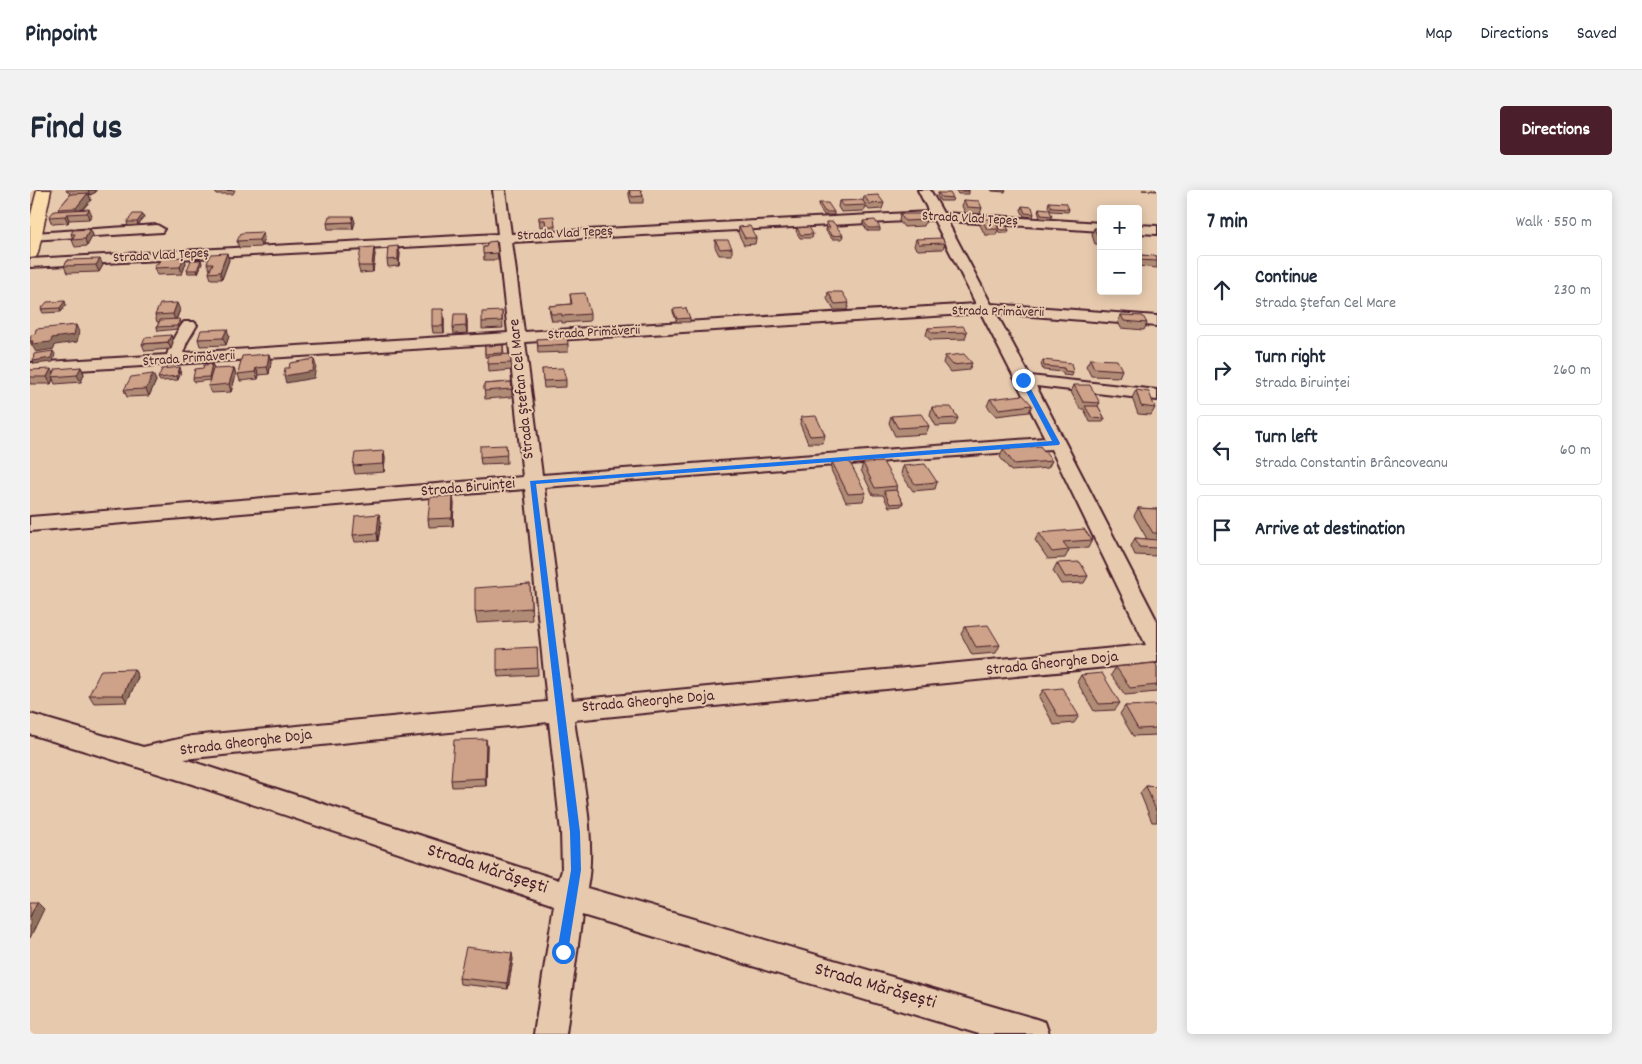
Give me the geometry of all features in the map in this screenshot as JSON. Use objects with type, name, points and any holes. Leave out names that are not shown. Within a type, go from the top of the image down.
[{"type":"main road","points":[[30,253],[44,190]]},
{"type":"street","name":"Strada Ștefan Cel Mare","points":[[499,190],[575,832],[576,870],[570,897],[550,1034]]},
{"type":"street","points":[[924,190],[1056,443],[1157,644]]},
{"type":"street","name":"Strada Vlad Țepeș","points":[[30,263],[938,216],[1097,227]]},
{"type":"street","points":[[34,237],[157,229]]},
{"type":"street","points":[[1142,229],[1157,230]]},
{"type":"street","name":"Strada Primăverii","points":[[30,368],[986,308],[1157,321]]},
{"type":"street","points":[[173,360],[179,342],[189,325]]},
{"type":"street","points":[[1023,380],[1157,395]]},
{"type":"street","name":"Strada Biruinței","points":[[30,524],[533,482],[1056,443]]},
{"type":"street","name":"Strada Gheorghe Doja","points":[[141,759],[192,747],[1157,653]]},
{"type":"street","name":"Strada Mărășești","points":[[30,724],[199,775],[570,897],[1033,1034]]},
{"type":"building","points":[[629,190],[641,190],[643,196],[632,197]]},
{"type":"building","points":[[88,193],[76,208],[58,209],[71,194]]},
{"type":"building","points":[[938,193],[950,193],[953,198],[941,197]]},
{"type":"building","points":[[878,195],[884,203],[870,204],[864,196]]},
{"type":"building","points":[[862,200],[866,205],[843,206],[839,201]]},
{"type":"building","points":[[964,200],[979,201],[982,208],[967,207]]},
{"type":"building","points":[[1049,202],[1066,203],[1069,209],[1052,208]]},
{"type":"building","points":[[819,203],[828,203],[834,212],[825,212]]},
{"type":"building","points":[[1022,206],[1032,207],[1034,214],[1025,213]]},
{"type":"building","points":[[1039,208],[1049,209],[1052,216],[1041,215]]},
{"type":"building","points":[[89,209],[87,213],[49,217],[54,211]]},
{"type":"building","points":[[133,214],[143,214],[137,222],[127,222]]},
{"type":"building","points":[[900,214],[921,214],[926,220],[905,221]]},
{"type":"building","points":[[329,216],[353,216],[352,222],[327,223]]},
{"type":"building","points":[[554,216],[555,226],[546,226],[545,220],[539,220],[539,217]]},
{"type":"building","points":[[982,219],[993,219],[999,229],[987,229]]},
{"type":"building","points":[[875,220],[880,228],[869,228],[863,221]]},
{"type":"building","points":[[826,222],[833,222],[843,235],[832,236],[826,228],[830,228]]},
{"type":"building","points":[[997,224],[1005,224],[1009,230],[1001,230]]},
{"type":"building","points":[[750,226],[756,238],[745,238],[739,227]]},
{"type":"building","points":[[809,227],[813,234],[801,235],[797,228]]},
{"type":"building","points":[[90,229],[85,239],[72,240],[75,234],[71,234],[73,230]]},
{"type":"building","points":[[263,232],[259,240],[237,241],[241,233]]},
{"type":"building","points":[[942,238],[945,243],[919,244],[916,239]]},
{"type":"building","points":[[715,240],[728,240],[732,248],[720,249]]},
{"type":"building","points":[[496,241],[498,253],[483,254],[483,247],[486,247],[488,242]]},
{"type":"building","points":[[398,246],[398,259],[387,260],[388,247]]},
{"type":"building","points":[[374,247],[372,266],[358,266],[361,248]]},
{"type":"building","points":[[227,253],[220,272],[209,273],[213,263],[207,263],[211,254]]},
{"type":"building","points":[[1142,255],[1157,256],[1157,261],[1142,260]]},
{"type":"building","points":[[184,257],[180,267],[154,268],[161,258]]},
{"type":"building","points":[[100,259],[96,265],[64,266],[68,260]]},
{"type":"building","points":[[191,260],[201,260],[197,270],[187,270]]},
{"type":"building","points":[[828,292],[842,292],[849,303],[835,304]]},
{"type":"building","points":[[585,293],[590,314],[562,316],[562,314],[551,314],[549,306],[572,304],[570,294]]},
{"type":"building","points":[[65,301],[60,308],[41,309],[47,302]]},
{"type":"building","points":[[177,303],[173,314],[155,315],[160,304]]},
{"type":"building","points":[[686,308],[690,318],[677,319],[673,309]]},
{"type":"building","points":[[432,309],[443,309],[443,326],[432,326]]},
{"type":"building","points":[[502,311],[502,321],[482,322],[482,312]]},
{"type":"building","points":[[454,314],[466,314],[466,326],[453,327]]},
{"type":"building","points":[[1121,315],[1143,316],[1147,323],[1124,321]]},
{"type":"building","points":[[180,319],[177,326],[157,327],[160,320]]},
{"type":"building","points":[[76,325],[74,335],[52,338],[51,342],[32,344],[33,341],[30,341],[31,335],[35,334],[36,329]]},
{"type":"building","points":[[963,326],[967,332],[932,333],[928,328]]},
{"type":"building","points":[[227,329],[223,338],[198,339],[201,330]]},
{"type":"building","points":[[171,335],[168,342],[142,344],[146,337]]},
{"type":"building","points":[[567,337],[568,344],[538,346],[537,339]]},
{"type":"building","points":[[503,345],[503,353],[485,354],[485,346]]},
{"type":"building","points":[[53,351],[51,358],[33,361],[34,354]]},
{"type":"building","points":[[269,354],[267,367],[256,368],[255,372],[238,374],[242,356]]},
{"type":"building","points":[[510,354],[511,363],[488,364],[488,356]]},
{"type":"building","points":[[964,354],[972,363],[953,365],[945,356]]},
{"type":"building","points":[[314,359],[313,371],[284,376],[285,368],[289,368],[290,363]]},
{"type":"building","points":[[1090,359],[1117,360],[1122,370],[1094,368]]},
{"type":"building","points":[[1043,360],[1071,363],[1073,372],[1065,371],[1064,368],[1044,366]]},
{"type":"building","points":[[212,364],[209,377],[193,378],[195,369]]},
{"type":"building","points":[[81,367],[77,375],[52,377],[56,369]]},
{"type":"building","points":[[180,367],[177,376],[158,378],[162,369]]},
{"type":"building","points":[[234,368],[229,384],[208,386],[213,369]]},
{"type":"building","points":[[563,368],[566,380],[543,381],[542,369]]},
{"type":"building","points":[[51,369],[47,377],[30,377],[30,370]]},
{"type":"building","points":[[153,374],[146,389],[124,390],[131,377]]},
{"type":"building","points":[[511,382],[512,389],[484,391],[484,384]]},
{"type":"building","points":[[1074,385],[1090,385],[1100,403],[1083,402]]},
{"type":"building","points":[[1136,390],[1149,392],[1155,408],[1141,406]]},
{"type":"building","points":[[1023,395],[1032,405],[999,409],[990,399]]},
{"type":"building","points":[[1085,406],[1098,406],[1105,419],[1092,418]]},
{"type":"building","points":[[932,407],[951,407],[958,418],[939,419]]},
{"type":"building","points":[[921,414],[929,426],[898,428],[891,416]]},
{"type":"building","points":[[816,416],[825,435],[810,436],[801,417]]},
{"type":"building","points":[[506,445],[507,455],[480,457],[480,446]]},
{"type":"building","points":[[1040,446],[1052,461],[1014,464],[1003,449]]},
{"type":"building","points":[[384,451],[383,464],[353,466],[355,453]]},
{"type":"building","points":[[849,461],[866,493],[848,494],[832,462]]},
{"type":"building","points":[[883,462],[897,486],[875,488],[863,463]]},
{"type":"building","points":[[925,464],[937,482],[915,484],[903,466]]},
{"type":"building","points":[[896,490],[903,503],[890,504],[884,491]]},
{"type":"building","points":[[453,496],[452,518],[428,519],[430,497]]},
{"type":"building","points":[[1138,508],[1157,509],[1157,533],[1153,533]]},
{"type":"building","points":[[379,514],[377,533],[353,535],[355,516]]},
{"type":"building","points":[[1084,529],[1092,540],[1063,542],[1069,550],[1052,552],[1039,533]]},
{"type":"building","points":[[1135,538],[1157,540],[1157,548],[1139,547]]},
{"type":"building","points":[[1080,562],[1088,576],[1065,577],[1057,563]]},
{"type":"building","points":[[530,584],[531,608],[475,612],[475,588]]},
{"type":"building","points":[[988,625],[1000,645],[976,647],[965,627]]},
{"type":"building","points":[[537,647],[538,668],[497,670],[497,649]]},
{"type":"building","points":[[1155,663],[1157,666],[1157,685],[1130,688],[1116,667]]},
{"type":"building","points":[[134,669],[123,695],[89,695],[101,670]]},
{"type":"building","points":[[1102,673],[1120,703],[1099,704],[1081,675]]},
{"type":"building","points":[[1062,688],[1079,716],[1059,717],[1043,690]]},
{"type":"building","points":[[1155,705],[1157,709],[1157,728],[1138,729],[1125,706]]},
{"type":"building","points":[[486,739],[485,778],[451,780],[454,740]]},
{"type":"building","points":[[1146,786],[1157,787],[1157,813]]},
{"type":"building","points":[[30,902],[37,902],[30,917]]},
{"type":"building","points":[[466,947],[512,953],[507,983],[459,978]]},
{"type":"route","points":[[563,952],[570,897],[576,870],[575,832],[533,482],[1056,443],[1023,380]]}]
